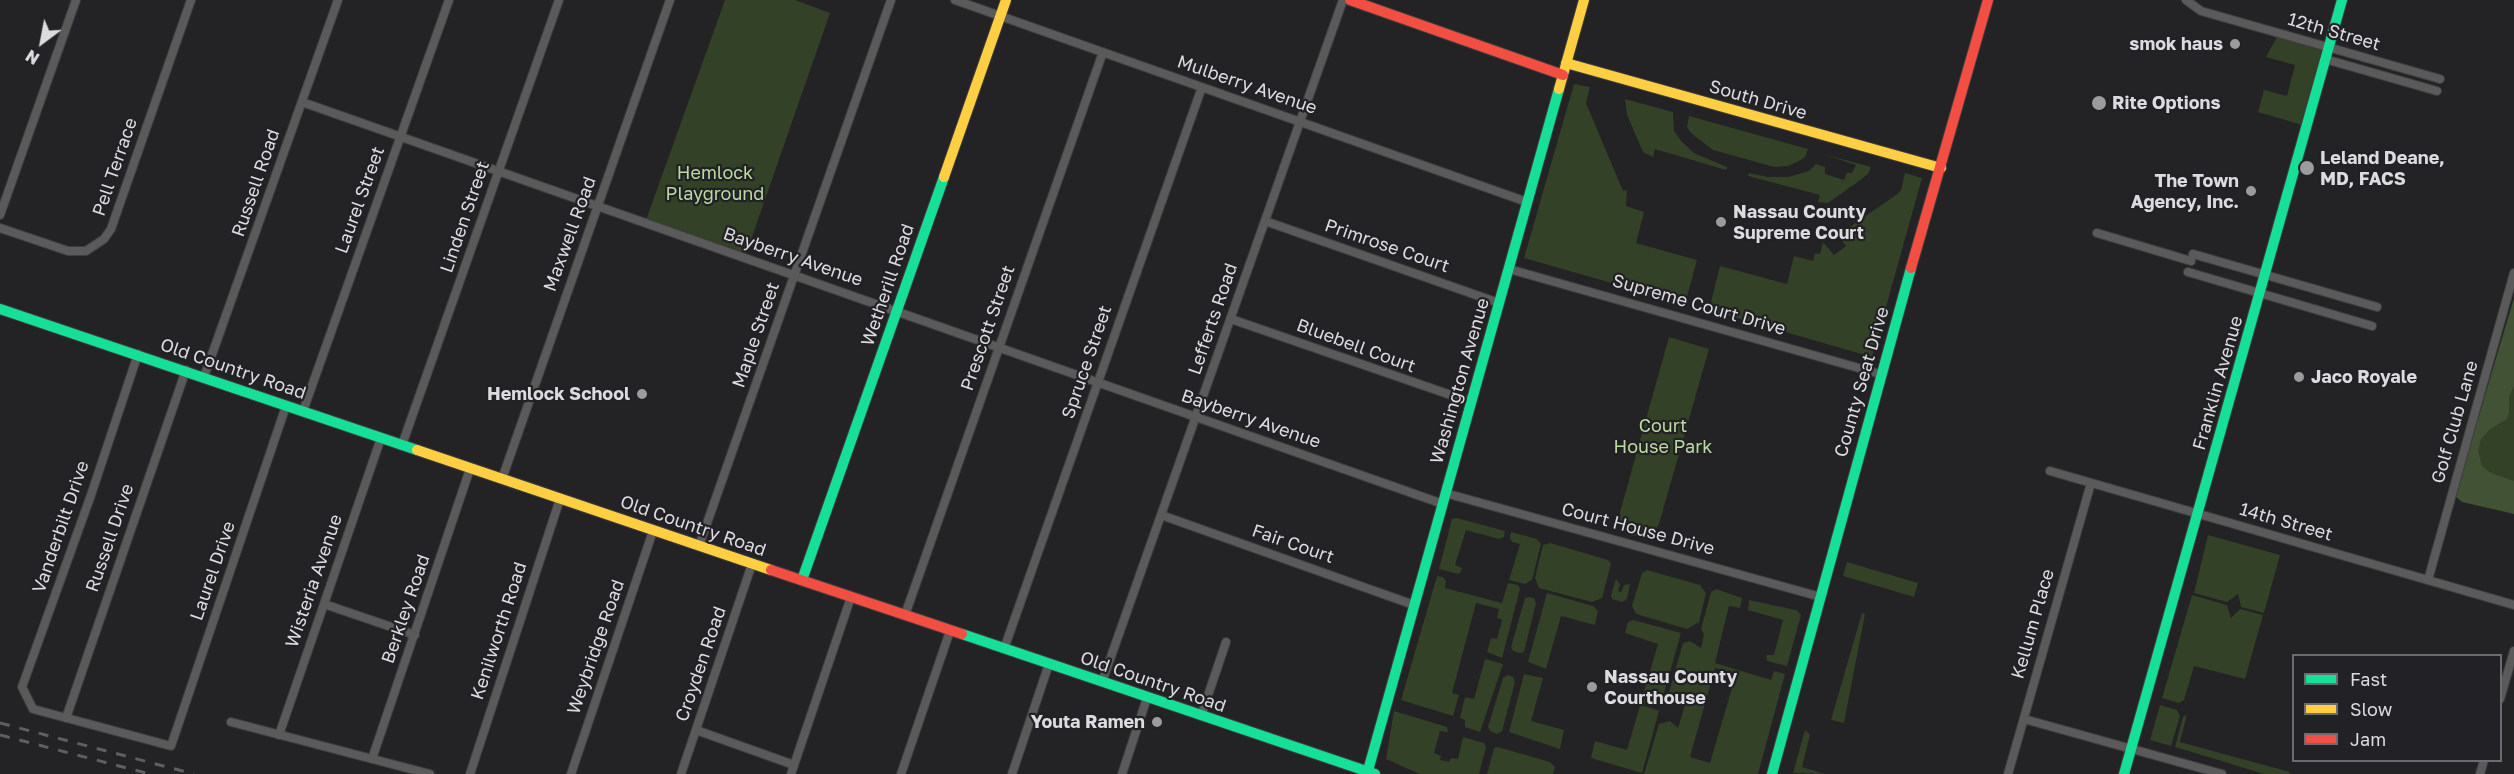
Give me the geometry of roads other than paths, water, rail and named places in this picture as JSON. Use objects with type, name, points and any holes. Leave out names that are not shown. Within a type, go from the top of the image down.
[{"type":"main road","name":"Wetherill Road","points":[[802,580],[1006,0]]},
{"type":"main road","points":[[1350,0],[1563,75]]},
{"type":"main road","name":"Washington Avenue","points":[[1370,773],[1414,604],[1584,0]]},
{"type":"main road","name":"County Seat Drive","points":[[1772,774],[1880,374],[1988,0]]},
{"type":"main road","name":"Franklin Avenue","points":[[2124,774],[2342,0]]},
{"type":"main road","name":"South Drive","points":[[1566,63],[1941,168]]},
{"type":"main road","name":"Old Country Road","points":[[0,309],[186,370],[402,446],[1370,773]]},
{"type":"street","points":[[0,215],[76,0]]},
{"type":"street","name":"Pell Terrace","points":[[0,228],[68,251],[86,251],[104,239],[111,229],[191,0]]},
{"type":"street","name":"Russell Road","points":[[204,377],[338,0]]},
{"type":"street","name":"Laurel Street","points":[[303,411],[448,0]]},
{"type":"street","name":"Linden Street","points":[[402,446],[559,0]]},
{"type":"street","name":"Maxwell Road","points":[[502,479],[670,0]]},
{"type":"street","name":"Maple Street","points":[[699,546],[891,0]]},
{"type":"street","name":"Mulberry Avenue","points":[[955,0],[1527,202]]},
{"type":"street","name":"Lefferts Road","points":[[1102,682],[1343,0]]},
{"type":"street","name":"12th Street","points":[[2186,0],[2201,11],[2440,79]]},
{"type":"street","name":"Prescott Street","points":[[905,615],[1103,52]]},
{"type":"street","name":"12th Street","points":[[2325,59],[2437,91]]},
{"type":"street","name":"Spruce Street","points":[[1004,649],[1202,87]]},
{"type":"street","name":"Bayberry Avenue","points":[[302,102],[1196,417],[1444,499]]},
{"type":"street","name":"Primrose Court","points":[[1265,221],[1499,303]]},
{"type":"street","points":[[2097,233],[2265,275],[2377,307]]},
{"type":"street","name":"Supreme Court Drive","points":[[1509,269],[1880,374]]},
{"type":"street","points":[[2188,272],[2372,326]]},
{"type":"street","name":"Golf Club Lane","points":[[2428,580],[2514,273]]},
{"type":"street","name":"Bluebell Court","points":[[1231,319],[1471,402]]},
{"type":"street","name":"Vanderbilt Drive","points":[[66,718],[33,709],[22,687],[91,495],[138,354]]},
{"type":"street","name":"Russell Drive","points":[[66,718],[186,370]]},
{"type":"street","name":"Laurel Drive","points":[[66,718],[171,746],[286,406]]},
{"type":"street","name":"Wisteria Avenue","points":[[279,735],[381,438]]},
{"type":"street","name":"Berkley Road","points":[[372,759],[470,469]]},
{"type":"street","name":"14th Street","points":[[2050,471],[2514,605]]},
{"type":"street","name":"Kellum Place","points":[[2008,774],[2091,483]]},
{"type":"street","name":"Kenilworth Road","points":[[470,774],[561,499]]},
{"type":"street","name":"Court House Drive","points":[[1444,499],[1821,597]]},
{"type":"street","name":"Fair Court","points":[[1161,515],[1414,604]]},
{"type":"street","name":"Weybridge Road","points":[[571,774],[653,531]]},
{"type":"street","name":"Croyden Road","points":[[681,774],[752,564]]},
{"type":"street","points":[[696,730],[793,769],[851,597]]},
{"type":"street","points":[[324,604],[415,635]]},
{"type":"street","points":[[901,774],[950,631]]},
{"type":"street","points":[[1201,716],[1226,642]]},
{"type":"street","points":[[2502,692],[2514,651]]},
{"type":"street","points":[[1012,774],[1049,664]]},
{"type":"street","points":[[1122,774],[1147,698]]},
{"type":"street","points":[[2024,719],[2222,774]]},
{"type":"street","points":[[231,722],[430,774]]},
{"type":"railway","points":[[0,723],[194,774]]},
{"type":"railway","points":[[0,735],[150,774]]},
{"type":"place","name":"smok haus","points":[[2235,44]]},
{"type":"place","name":"Rite Options","points":[[2099,103]]},
{"type":"place","name":"Leland Deane, MD, FACS","points":[[2307,168]]},
{"type":"place","name":"The Town Agency, Inc.","points":[[2251,191]]},
{"type":"place","name":"Nassau County Supreme Court","points":[[1721,222]]},
{"type":"place","name":"Jaco Royale","points":[[2299,377]]},
{"type":"place","name":"Hemlock School","points":[[642,394]]},
{"type":"place","name":"Nassau County Courthouse","points":[[1592,687]]},
{"type":"place","name":"Youta Ramen","points":[[1157,722]]},
{"type":"park label","name":"Hemlock Playground","points":[[715,183]]},
{"type":"park label","name":"Court House Park","points":[[1663,436]]}]
